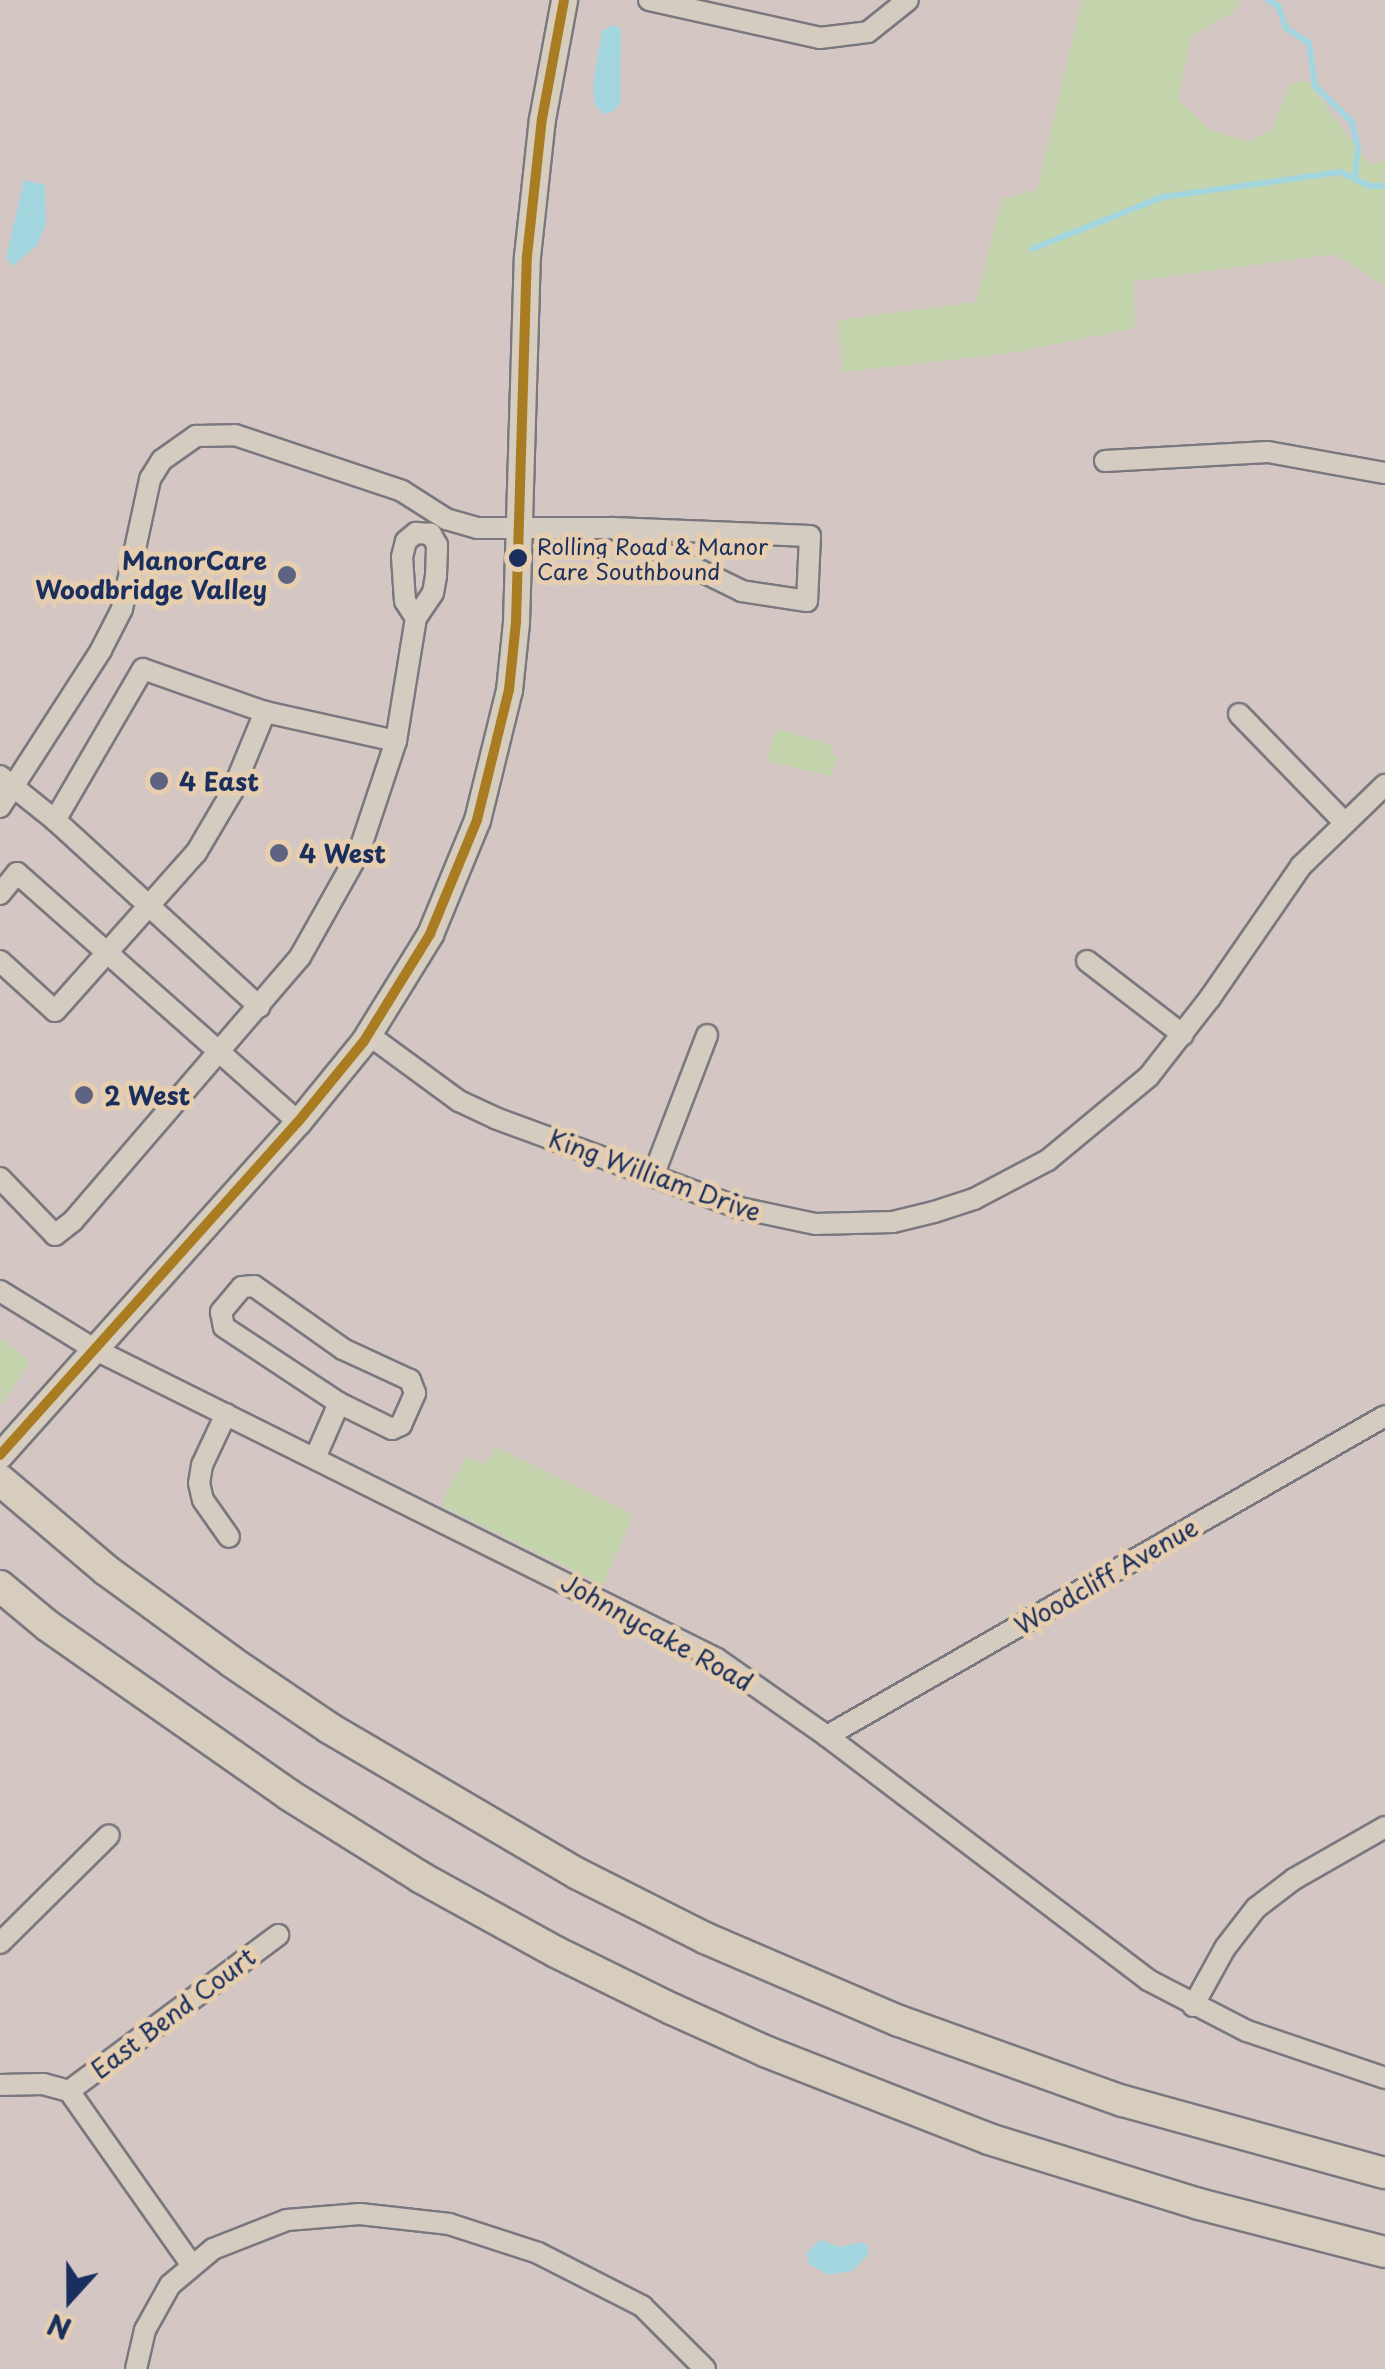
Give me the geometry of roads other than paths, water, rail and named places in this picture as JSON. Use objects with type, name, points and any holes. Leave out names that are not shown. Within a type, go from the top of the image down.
[{"type":"highway","points":[[0,1480],[106,1570],[329,1728],[578,1874],[705,1938],[899,2021],[1087,2089],[1385,2172]]},
{"type":"highway","points":[[0,1586],[48,1626],[288,1796],[420,1877],[656,2000],[767,2052],[990,2139],[1200,2204],[1385,2252]]},
{"type":"main road","points":[[0,1454],[298,1122],[369,1035],[430,934],[485,793],[509,690],[519,529],[527,256],[542,118],[564,0]]},
{"type":"street","points":[[649,0],[820,38],[868,32],[908,0]]},
{"type":"street","points":[[0,807],[8,782],[114,628],[125,599],[150,480],[179,445],[215,432],[236,435],[402,491],[439,526]]},
{"type":"street","points":[[1105,461],[1268,452],[1385,473]]},
{"type":"street","points":[[0,1178],[55,1235],[73,1221],[300,957],[336,900],[377,806],[396,741],[416,618],[432,593],[436,576],[439,526]]},
{"type":"street","points":[[416,618],[405,601],[402,557],[406,540],[439,526],[613,528],[810,536],[807,600],[742,591],[613,528]]},
{"type":"street","points":[[55,820],[143,670],[264,712],[396,741]]},
{"type":"street","points":[[0,961],[56,1011],[152,907],[218,822],[264,712]]},
{"type":"street","points":[[1239,714],[1343,821]]},
{"type":"street","points":[[8,782],[260,1007]]},
{"type":"street","name":"King William Drive","points":[[369,1035],[459,1100],[740,1208],[816,1224],[893,1222],[934,1212],[1012,1181],[1079,1138],[1149,1076],[1183,1035],[1302,866],[1343,821],[1385,785]]},
{"type":"street","points":[[0,894],[18,873],[218,1056],[298,1122]]},
{"type":"street","points":[[1086,961],[1183,1035]]},
{"type":"street","points":[[653,1176],[707,1035]]},
{"type":"street","points":[[254,1286],[343,1348],[410,1380],[415,1394],[401,1425],[392,1428],[339,1403],[224,1326],[222,1312],[242,1287],[254,1286]]},
{"type":"street","name":"Johnnycake Road","points":[[0,1290],[94,1349],[717,1659],[826,1736],[1105,1950],[1194,2006],[1298,2052],[1385,2078]]},
{"type":"street","points":[[316,1458],[339,1403]]},
{"type":"street","points":[[226,1414],[202,1465],[199,1483],[203,1500],[229,1538]]},
{"type":"street","name":"Woodcliff Avenue","points":[[826,1736],[1385,1416]]},
{"type":"street","points":[[1194,2006],[1225,1948],[1256,1908],[1294,1879],[1385,1827]]},
{"type":"street","points":[[0,1944],[109,1835]]},
{"type":"street","name":"East Bend Court","points":[[69,2091],[278,1935]]},
{"type":"street","name":"East Bend Court","points":[[0,2085],[43,2084],[69,2091],[191,2264]]},
{"type":"street","points":[[136,2369],[151,2319],[170,2285],[191,2264],[235,2237],[287,2220],[360,2214],[449,2224],[538,2253],[607,2284],[668,2328],[705,2369]]},
{"type":"water","points":[[613,25],[621,29],[620,103],[613,112],[604,114],[595,105],[593,85],[602,31]]},
{"type":"water","points":[[24,180],[45,185],[46,225],[37,245],[13,266],[6,258]]},
{"type":"water","points":[[820,2240],[841,2247],[861,2242],[868,2246],[868,2255],[852,2271],[828,2275],[808,2263],[807,2253]]},
{"type":"waterway","points":[[1268,0],[1278,6],[1286,28],[1309,43],[1315,86],[1352,122],[1358,147],[1355,176]]},
{"type":"waterway","points":[[1032,249],[1163,197],[1340,172],[1370,186],[1385,186]]},
{"type":"place","name":"Rolling Road & Manor Care Southbound","points":[[518,558]]},
{"type":"place","name":"ManorCare Woodbridge Valley","points":[[287,575]]},
{"type":"place","name":"4 East","points":[[159,781]]},
{"type":"place","name":"4 West","points":[[279,853]]},
{"type":"place","name":"2 West","points":[[84,1095]]}]
